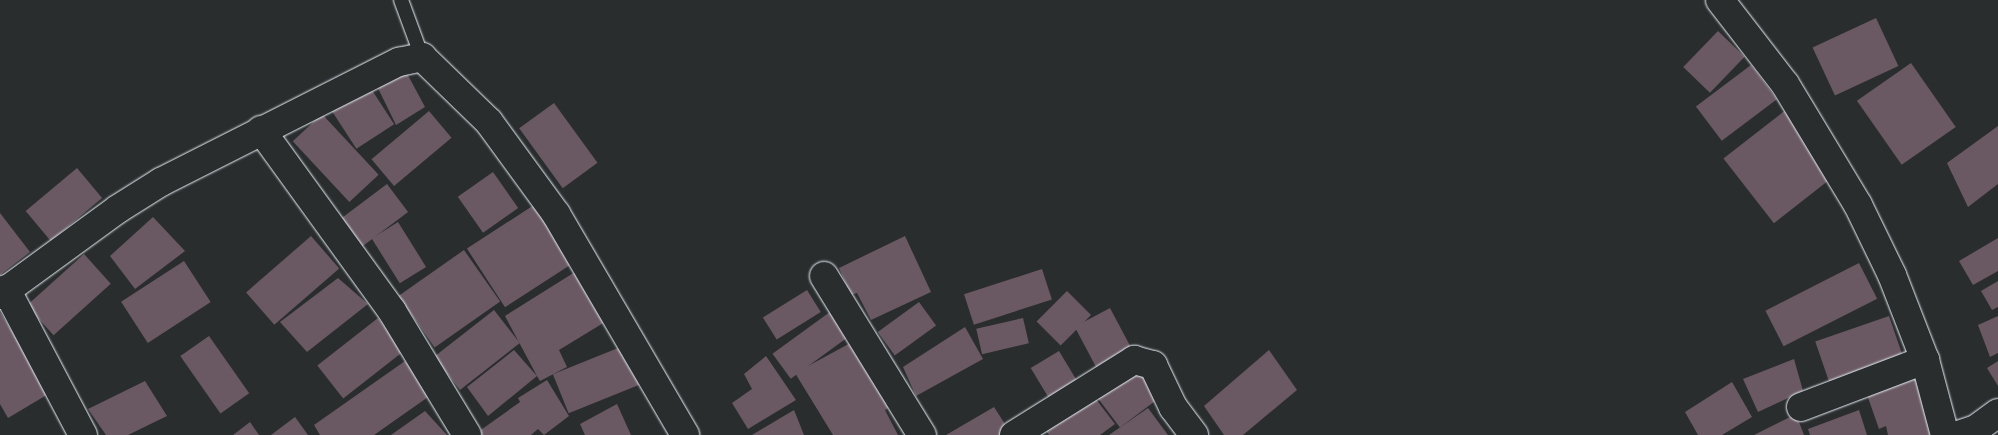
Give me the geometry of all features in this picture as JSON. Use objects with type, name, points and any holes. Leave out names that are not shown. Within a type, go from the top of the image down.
[{"type":"street","points":[[1720,0],[1785,84],[1858,205],[1892,275],[1925,360],[1945,435]]},
{"type":"street","points":[[83,435],[3,292],[118,208],[261,130],[398,62],[422,58],[489,122],[556,214],[685,435]]},
{"type":"street","points":[[261,130],[392,311],[467,435]]},
{"type":"street","points":[[824,276],[922,435]]},
{"type":"street","points":[[1014,435],[1134,360],[1153,365],[1161,376],[1173,407],[1194,435]]},
{"type":"street","points":[[1801,407],[1925,360]]},
{"type":"street","points":[[1967,432],[1998,413]]},
{"type":"lane","points":[[401,0],[422,58]]},
{"type":"building","points":[[1876,18],[1898,66],[1835,96],[1813,48]]},
{"type":"building","points":[[1718,31],[1745,57],[1710,93],[1683,67]]},
{"type":"building","points":[[1911,63],[1956,127],[1902,165],[1857,101]]},
{"type":"building","points":[[1751,65],[1777,99],[1722,141],[1696,107]]},
{"type":"building","points":[[403,66],[425,107],[396,125],[376,84]]},
{"type":"building","points":[[368,84],[394,124],[356,149],[330,109]]},
{"type":"building","points":[[554,103],[597,163],[563,188],[519,128]]},
{"type":"building","points":[[1792,105],[1842,170],[1774,223],[1723,159]]},
{"type":"building","points":[[429,111],[451,138],[394,186],[372,159]]},
{"type":"building","points":[[322,114],[379,175],[349,202],[293,141]]},
{"type":"building","points":[[1998,126],[1998,184],[1968,207],[1947,163]]},
{"type":"building","points":[[77,168],[102,198],[51,241],[26,211]]},
{"type":"building","points":[[493,172],[518,208],[483,233],[458,197]]},
{"type":"building","points":[[387,184],[408,212],[360,248],[339,220]]},
{"type":"building","points":[[534,205],[572,264],[505,307],[467,249]]},
{"type":"building","points":[[0,213],[30,252],[0,275]]},
{"type":"building","points":[[153,217],[185,251],[135,289],[110,256]]},
{"type":"building","points":[[398,222],[426,267],[400,283],[372,238]]},
{"type":"building","points":[[311,236],[339,268],[274,325],[246,292]]},
{"type":"building","points":[[905,236],[931,292],[871,320],[857,293],[851,295],[839,268]]},
{"type":"building","points":[[1998,238],[1998,271],[1973,285],[1959,261]]},
{"type":"building","points":[[464,250],[500,302],[435,347],[398,296]]},
{"type":"building","points":[[84,254],[111,284],[54,335],[27,306]]},
{"type":"building","points":[[184,261],[211,302],[148,343],[121,302]]},
{"type":"building","points":[[1859,263],[1877,299],[1784,346],[1765,311]]},
{"type":"building","points":[[1042,269],[1052,299],[974,325],[964,294]]},
{"type":"building","points":[[575,272],[605,322],[559,350],[567,367],[540,381],[505,316]]},
{"type":"building","points":[[338,278],[368,304],[307,352],[280,322]]},
{"type":"building","points":[[1998,281],[1998,307],[1992,310],[1981,291]]},
{"type":"building","points":[[807,290],[821,312],[777,340],[763,318]]},
{"type":"building","points":[[1067,291],[1091,315],[1061,345],[1037,321]]},
{"type":"building","points":[[919,302],[936,325],[895,355],[878,332]]},
{"type":"building","points":[[1110,308],[1133,352],[1098,371],[1075,327]]},
{"type":"building","points":[[834,309],[852,334],[791,379],[773,354]]},
{"type":"building","points":[[494,310],[520,343],[460,390],[434,357]]},
{"type":"building","points":[[0,312],[50,393],[8,418],[0,404]]},
{"type":"building","points":[[1889,316],[1904,359],[1830,385],[1815,341]]},
{"type":"building","points":[[1998,316],[1998,353],[1990,357],[1978,325]]},
{"type":"building","points":[[378,318],[404,351],[343,399],[317,365]]},
{"type":"building","points":[[1023,318],[1029,343],[982,354],[976,329]]},
{"type":"building","points":[[965,327],[983,359],[916,396],[903,367]]},
{"type":"building","points":[[209,336],[249,393],[220,413],[180,356]]},
{"type":"building","points":[[856,340],[895,404],[885,410],[898,435],[833,435],[795,373]]},
{"type":"building","points":[[628,344],[644,383],[569,413],[553,374]]},
{"type":"building","points":[[514,350],[537,376],[488,416],[467,387]]},
{"type":"building","points":[[1269,350],[1297,390],[1243,435],[1224,435],[1204,406]]},
{"type":"building","points":[[1059,351],[1081,388],[1053,405],[1031,368]]},
{"type":"building","points":[[766,356],[796,400],[748,429],[732,403],[752,389],[744,374]]},
{"type":"building","points":[[1794,359],[1803,391],[1758,412],[1743,379]]},
{"type":"building","points":[[405,361],[431,395],[374,435],[320,435],[314,425]]},
{"type":"building","points":[[1998,361],[1998,386],[1987,368]]},
{"type":"building","points":[[1139,363],[1163,395],[1120,427],[1096,395]]},
{"type":"building","points":[[1913,370],[1935,435],[1888,435],[1886,426],[1879,429],[1864,386]]},
{"type":"building","points":[[547,380],[569,416],[544,435],[538,429],[531,435],[480,435],[478,432],[520,402],[518,398]]},
{"type":"building","points":[[145,381],[167,416],[128,435],[106,435],[88,409]]},
{"type":"building","points":[[1732,382],[1752,417],[1722,435],[1698,435],[1685,412]]},
{"type":"building","points":[[1092,394],[1115,424],[1100,435],[1049,435],[1045,429]]},
{"type":"building","points":[[617,404],[631,435],[585,435],[580,424]]},
{"type":"building","points":[[994,407],[1012,435],[946,435]]},
{"type":"building","points":[[1148,408],[1168,435],[1109,435]]},
{"type":"building","points":[[794,410],[804,435],[752,435]]},
{"type":"building","points":[[1859,410],[1867,435],[1810,435],[1808,429]]},
{"type":"building","points":[[425,411],[447,435],[391,435]]},
{"type":"building","points":[[1796,414],[1804,435],[1754,435]]},
{"type":"building","points":[[295,417],[308,435],[271,435]]},
{"type":"building","points":[[250,422],[259,435],[233,435]]}]
